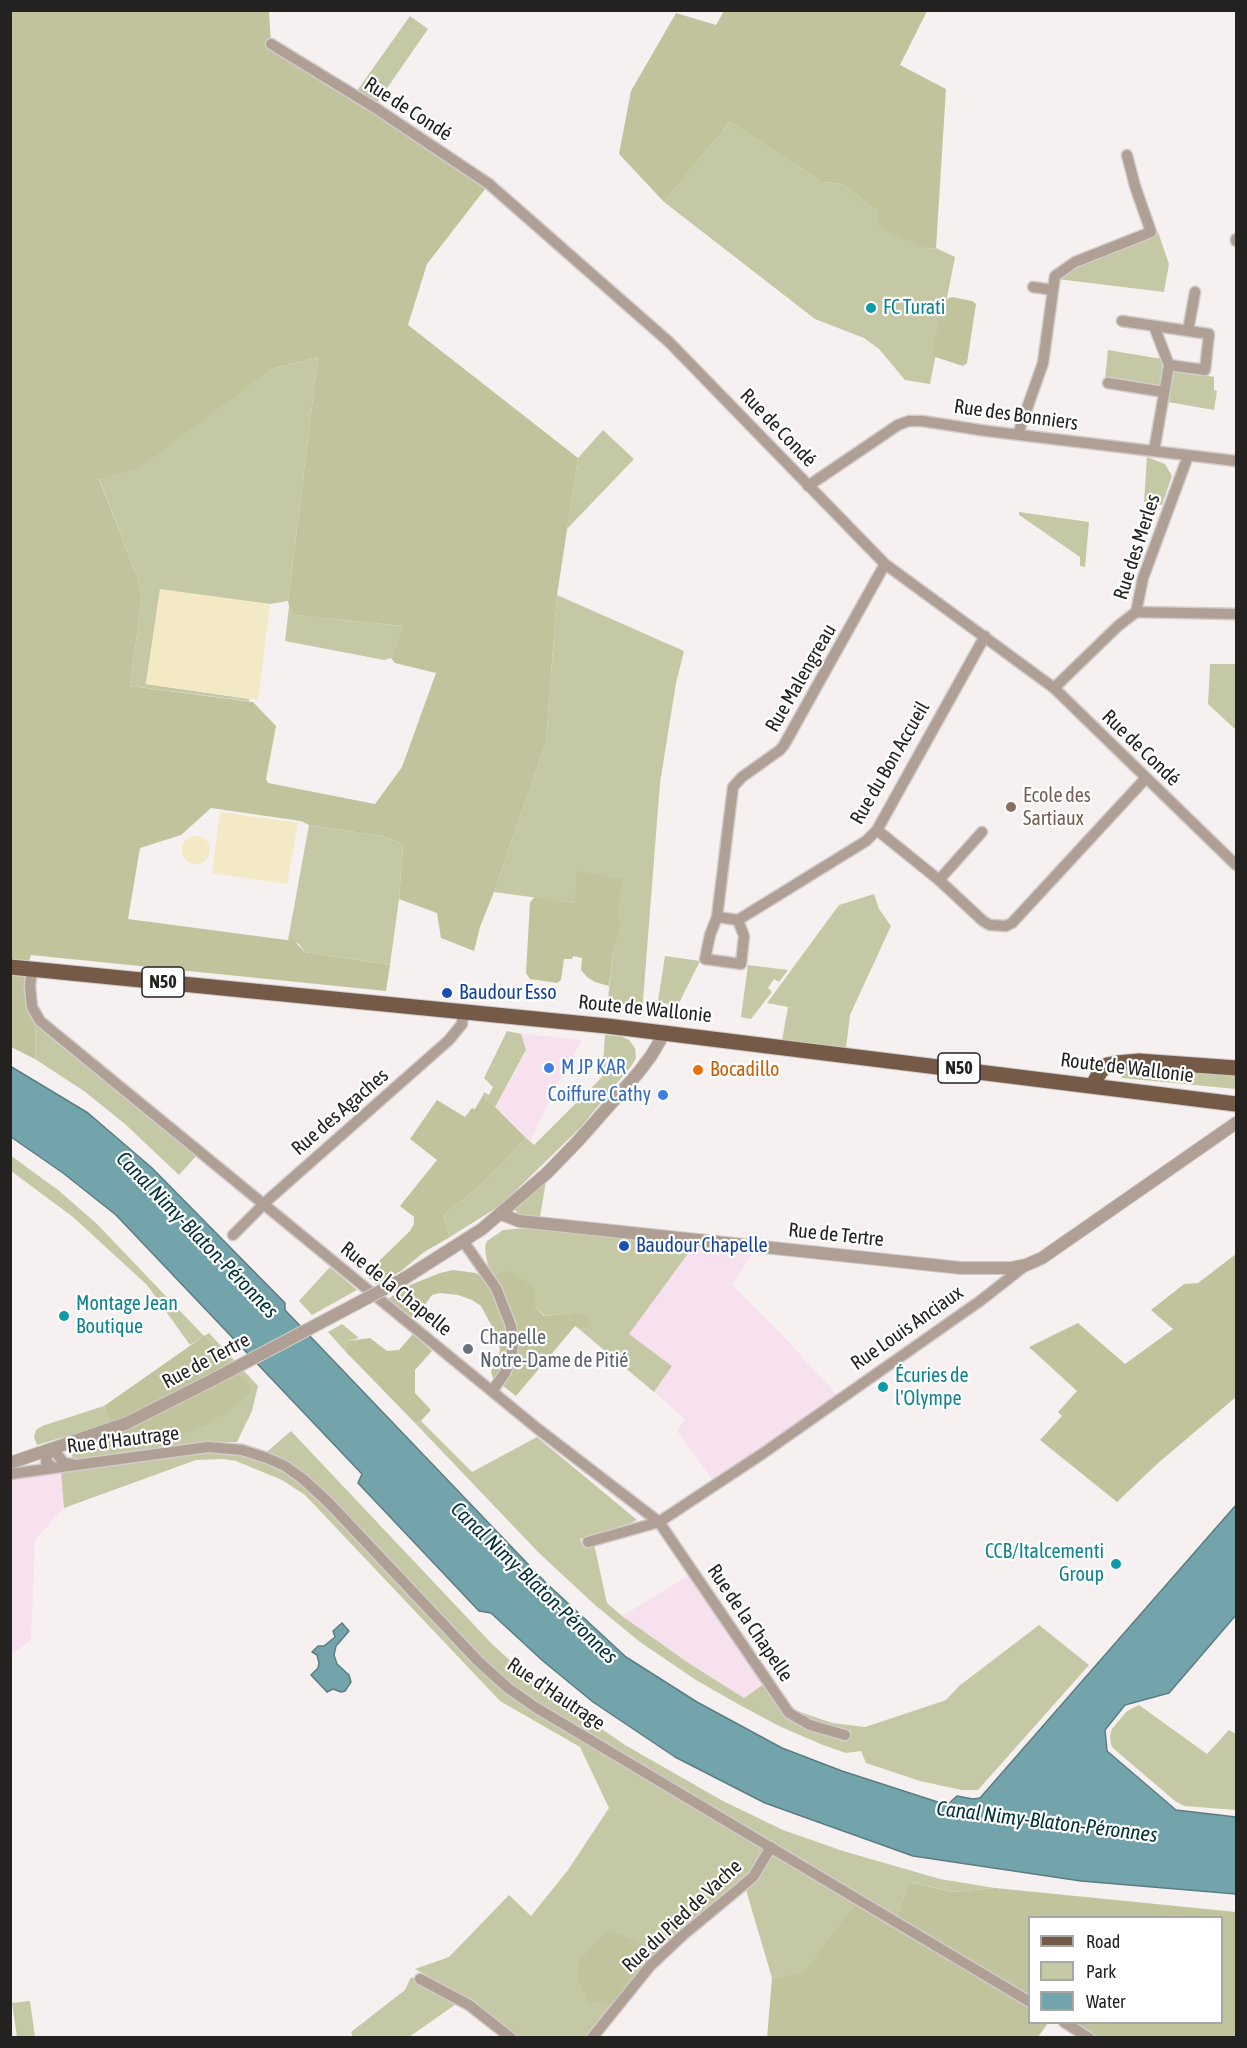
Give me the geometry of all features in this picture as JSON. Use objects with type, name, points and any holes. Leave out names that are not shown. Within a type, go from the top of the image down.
[{"type":"main road","name":"Route de Wallonie","points":[[10,967],[665,1032],[1233,1103]]},
{"type":"main road","points":[[1094,1085],[1100,1072],[1107,1065],[1117,1062],[1139,1061],[1236,1068]]},
{"type":"street","name":"Rue de Condé","points":[[271,44],[374,107],[489,184],[669,342],[885,564],[1054,688],[1236,865]]},
{"type":"street","points":[[1018,434],[1043,363],[1055,276],[1075,262],[1150,232],[1127,155]]},
{"type":"street","points":[[1033,287],[1053,290]]},
{"type":"street","points":[[1188,331],[1195,292]]},
{"type":"street","points":[[1122,321],[1209,334],[1205,370],[1169,365]]},
{"type":"street","points":[[1154,326],[1169,365],[1154,451]]},
{"type":"street","points":[[1108,383],[1164,392]]},
{"type":"street","name":"Rue des Bonniers","points":[[808,486],[898,425],[909,421],[1236,461]]},
{"type":"street","name":"Rue des Merles","points":[[1054,688],[1118,626],[1136,612],[1143,578],[1188,456]]},
{"type":"street","name":"Rue Malengreau","points":[[738,920],[744,936],[741,964],[705,959],[717,917],[733,787],[742,777],[784,745],[885,564]]},
{"type":"street","points":[[1136,612],[1236,614]]},
{"type":"street","name":"Rue du Bon Accueil","points":[[738,920],[866,841],[877,830],[985,636]]},
{"type":"street","points":[[877,830],[990,925],[1000,926],[1012,923],[1146,778]]},
{"type":"street","points":[[939,880],[982,832]]},
{"type":"street","points":[[717,917],[738,920]]},
{"type":"street","name":"Rue de la Chapelle","points":[[32,969],[30,986],[32,1007],[40,1021],[492,1391],[659,1522],[789,1713],[810,1725],[845,1735]]},
{"type":"street","name":"Rue des Agaches","points":[[233,1235],[354,1123],[449,1041],[462,1024],[463,1012]]},
{"type":"street","name":"Rue de Tertre","points":[[10,1463],[127,1423],[405,1278],[464,1241],[501,1214],[553,1168],[651,1056],[665,1032]]},
{"type":"street","name":"Rue Louis Anciaux","points":[[588,1542],[659,1522],[762,1454],[1026,1265],[1042,1258],[1236,1123]]},
{"type":"street","name":"Rue de Tertre","points":[[501,1214],[519,1221],[961,1268],[995,1269],[1026,1265]]},
{"type":"street","points":[[464,1241],[496,1288],[511,1326],[513,1344],[511,1358],[499,1383],[492,1391]]},
{"type":"street","name":"Rue d'Hautrage","points":[[10,1474],[215,1447],[242,1450],[285,1466],[329,1503],[478,1661],[507,1688],[535,1707],[1028,2001]]},
{"type":"street","points":[[54,1468],[46,1462],[53,1449],[64,1462],[75,1464]]},
{"type":"street","name":"Rue du Pied de Vache","points":[[592,2037],[650,1966],[683,1935],[753,1877],[771,1847]]},
{"type":"street","points":[[420,1979],[469,2005],[511,2037]]},
{"type":"street","points":[[1067,2024],[1089,2037]]},
{"type":"shaded area","points":[[517,1033],[582,1040],[556,1087],[530,1142],[495,1107],[526,1053],[522,1038]]},
{"type":"shaded area","points":[[695,1244],[755,1250],[732,1285],[838,1396],[714,1482],[677,1431],[685,1419],[654,1392],[672,1366],[628,1334]]},
{"type":"shaded area","points":[[61,1471],[64,1508],[35,1540],[31,1640],[11,1655],[10,1477]]},
{"type":"shaded area","points":[[690,1575],[765,1683],[744,1698],[690,1664],[622,1616]]},
{"type":"green space","points":[[10,11],[269,11],[271,44],[489,184],[427,264],[408,325],[578,458],[557,595],[546,742],[480,927],[474,951],[441,938],[437,913],[399,899],[403,844],[382,836],[211,808],[181,835],[140,848],[128,919],[294,941],[305,952],[390,965],[386,991],[31,955],[25,974],[26,1007],[36,1023],[35,1059],[11,1047]],"holes":[[[318,357],[288,601],[295,615],[403,626],[391,658],[395,663],[436,673],[402,767],[375,804],[268,783],[266,779],[276,726],[253,702],[130,686],[142,597],[137,577],[99,479],[138,469],[272,369]]]},
{"type":"green space","points":[[724,11],[927,11],[900,65],[946,89],[936,248],[927,249],[881,228],[878,223],[878,212],[842,184],[822,182],[730,122],[664,202],[619,154],[631,91],[676,13],[716,25]]},
{"type":"green space","points":[[410,16],[428,29],[374,107],[354,95]]},
{"type":"green space","points":[[730,122],[822,182],[842,184],[878,212],[878,223],[927,249],[936,248],[955,257],[930,384],[905,380],[879,349],[864,338],[815,319],[664,202]]},
{"type":"green space","points":[[1158,232],[1169,264],[1164,292],[1057,279],[1076,265]]},
{"type":"green space","points":[[952,297],[976,304],[967,363],[963,366],[932,354],[943,304]]},
{"type":"green space","points":[[1108,350],[1162,359],[1164,364],[1161,385],[1105,379]]},
{"type":"green space","points":[[318,357],[288,601],[270,604],[160,590],[146,684],[249,699],[249,701],[130,686],[142,597],[137,577],[99,478],[138,468],[272,369]]},
{"type":"green space","points":[[1176,370],[1214,377],[1214,390],[1217,391],[1214,410],[1168,402],[1173,373]]},
{"type":"green space","points":[[603,430],[634,459],[567,529],[578,458]]},
{"type":"green space","points":[[1147,457],[1165,464],[1172,476],[1162,505],[1144,502]]},
{"type":"green space","points":[[1019,512],[1089,522],[1085,567],[1080,566],[1080,557],[1019,515]]},
{"type":"green space","points":[[557,595],[684,651],[676,683],[660,783],[642,1013],[607,1009],[613,950],[622,927],[575,903],[494,892],[546,742]]},
{"type":"green space","points":[[289,607],[296,615],[403,626],[391,658],[384,660],[285,641]]},
{"type":"green space","points":[[1210,664],[1236,664],[1236,730],[1208,704]]},
{"type":"green space","points":[[309,825],[382,836],[403,844],[399,899],[390,965],[305,952],[299,944],[288,940]]},
{"type":"green space","points":[[577,871],[622,879],[617,918],[622,927],[613,950],[609,986],[587,977],[581,970],[582,958],[573,956],[572,959],[564,959],[561,980],[557,983],[530,979],[526,973],[530,902],[535,897],[575,903]]},
{"type":"green space","points":[[874,894],[879,909],[891,926],[850,1015],[846,1048],[782,1040],[788,1007],[767,1003],[839,905]]},
{"type":"green space","points":[[665,956],[700,961],[677,1007],[658,1001]]},
{"type":"green space","points":[[748,965],[788,970],[779,982],[774,979],[768,988],[772,992],[751,1019],[741,1017]]},
{"type":"green space","points":[[36,1023],[197,1155],[179,1175],[125,1124],[84,1091],[35,1059]]},
{"type":"green space","points":[[507,1031],[521,1034],[526,1050],[495,1107],[483,1095],[484,1092],[489,1095],[493,1087],[484,1078]]},
{"type":"green space","points":[[605,1035],[621,1036],[629,1040],[635,1048],[636,1058],[632,1065],[580,1128],[501,1205],[450,1237],[443,1215],[478,1188],[526,1138],[534,1145],[602,1077]]},
{"type":"green space","points":[[1123,1067],[1236,1072],[1236,1089],[1122,1078],[1120,1072]]},
{"type":"green space","points":[[483,1095],[526,1138],[478,1188],[443,1215],[450,1237],[424,1252],[401,1271],[376,1284],[369,1278],[379,1261],[410,1231],[414,1224],[414,1217],[400,1206],[437,1160],[410,1139],[437,1100],[465,1117],[472,1108],[475,1109]]},
{"type":"green space","points":[[10,1155],[58,1190],[96,1223],[204,1336],[190,1345],[147,1285],[73,1217],[11,1171]]},
{"type":"green space","points":[[546,1181],[540,1217],[519,1215],[515,1210],[516,1206]]},
{"type":"green space","points":[[526,1228],[695,1244],[629,1334],[672,1366],[654,1392],[579,1329],[586,1328],[573,1313],[545,1316],[535,1306],[494,1278],[486,1257],[487,1241],[503,1230]]},
{"type":"green space","points":[[1236,1254],[1236,1397],[1157,1464],[1117,1502],[1040,1440],[1062,1416],[1058,1412],[1077,1391],[1029,1347],[1078,1323],[1125,1364],[1173,1329],[1151,1310],[1184,1284],[1198,1283]]},
{"type":"green space","points":[[330,1267],[357,1290],[312,1315],[299,1301]]},
{"type":"green space","points":[[453,1270],[476,1273],[484,1278],[494,1278],[500,1272],[510,1271],[535,1288],[535,1306],[544,1316],[573,1313],[584,1315],[590,1322],[589,1325],[579,1329],[575,1326],[516,1396],[493,1378],[491,1371],[498,1360],[500,1350],[497,1336],[481,1306],[458,1295],[440,1293],[432,1295],[411,1324],[383,1302],[410,1285]]},
{"type":"green space","points":[[342,1324],[359,1338],[348,1341],[345,1351],[328,1332]]},
{"type":"green space","points":[[209,1333],[258,1386],[252,1411],[237,1442],[207,1442],[79,1459],[73,1458],[64,1437],[37,1445],[34,1437],[36,1430],[42,1426],[104,1406],[109,1420]]},
{"type":"green space","points":[[413,1334],[432,1351],[415,1370],[415,1393],[431,1410],[421,1421],[415,1423],[345,1351],[348,1341],[370,1338],[387,1351],[399,1350]]},
{"type":"green space","points":[[204,1336],[251,1389],[244,1400],[208,1424],[159,1443],[130,1445],[109,1420],[104,1406]]},
{"type":"green space","points":[[421,1421],[472,1472],[537,1437],[637,1520],[580,1539],[583,1547],[594,1544],[607,1603],[690,1664],[744,1698],[765,1683],[788,1714],[794,1710],[832,1723],[865,1727],[946,1700],[959,1686],[1039,1625],[1089,1665],[978,1790],[962,1790],[920,1781],[866,1763],[861,1751],[846,1753],[779,1726],[696,1680],[640,1642],[595,1605],[539,1553],[415,1423]]},
{"type":"green space","points":[[291,1431],[493,1645],[535,1683],[625,1745],[723,1801],[783,1830],[843,1851],[940,1879],[995,1888],[954,1892],[909,1882],[894,1924],[856,1902],[803,1974],[772,1978],[746,1890],[753,1885],[745,1876],[667,1943],[644,1966],[587,2037],[517,2037],[473,2002],[415,1969],[449,1957],[509,1895],[531,1916],[568,1870],[609,1808],[580,1747],[500,1701],[305,1495],[282,1480],[236,1461],[196,1460],[64,1508],[61,1471],[214,1451],[262,1456]]},
{"type":"green space","points":[[1139,1705],[1207,1754],[1229,1730],[1236,1734],[1236,1810],[1184,1806],[1175,1801],[1114,1749],[1110,1736],[1112,1729],[1127,1711]]},
{"type":"green space","points":[[909,1882],[953,1892],[995,1888],[1236,1912],[1236,2037],[1089,2037],[1066,2024],[1223,2024],[1223,1916],[1028,1916],[1028,2024],[1047,2024],[1038,2037],[767,2038],[772,1978],[803,1973],[856,1902],[894,1924]]},
{"type":"green space","points":[[609,1930],[640,1943],[644,1966],[614,2004],[589,2002],[577,1977],[580,1960]]},
{"type":"green space","points":[[411,1977],[459,2002],[409,2037],[353,2037],[351,2032],[405,1990]]},
{"type":"green space","points":[[30,2001],[35,2037],[17,2037],[12,2003]]},
{"type":"sand","points":[[160,589],[270,604],[258,700],[146,684]]},
{"type":"sand","points":[[220,812],[298,823],[287,884],[212,873]]},
{"type":"sand","points":[[196,836],[206,840],[210,850],[206,860],[196,864],[186,860],[182,850],[186,840]]},
{"type":"water","name":"Canal Nimy-Blaton-Péronnes","points":[[10,1066],[88,1113],[152,1168],[285,1303],[285,1310],[546,1583],[626,1657],[697,1702],[782,1748],[842,1771],[947,1805],[957,1796],[980,1798],[1236,1505],[1236,1615],[1169,1693],[1125,1705],[1105,1730],[1107,1751],[1176,1810],[1236,1817],[1236,1894],[1081,1881],[913,1856],[765,1803],[675,1757],[593,1702],[543,1661],[491,1613],[479,1611],[358,1483],[362,1474],[116,1215],[63,1173],[11,1137]]},
{"type":"water","points":[[342,1623],[349,1631],[336,1646],[334,1655],[337,1664],[349,1675],[351,1682],[345,1691],[333,1689],[327,1692],[311,1675],[318,1668],[319,1663],[317,1655],[312,1652],[335,1637],[333,1631]]},
{"type":"place","name":"FC Turati","points":[[871,308]]},
{"type":"place","name":"Ecole des Sartiaux","points":[[1011,807]]},
{"type":"place","name":"Baudour Esso","points":[[447,993]]},
{"type":"place","name":"M JP KAR","points":[[549,1068]]},
{"type":"place","name":"Bocadillo","points":[[698,1070]]},
{"type":"place","name":"Coiffure Cathy","points":[[663,1095]]},
{"type":"place","name":"Baudour Chapelle","points":[[624,1246]]},
{"type":"place","name":"Montage Jean Boutique","points":[[64,1316]]},
{"type":"place","name":"Chapelle Notre-Dame de Pitié","points":[[468,1349]]},
{"type":"place","name":"Écuries de l'Olympe","points":[[883,1387]]},
{"type":"place","name":"CCB/Italcementi Group","points":[[1116,1564]]}]
